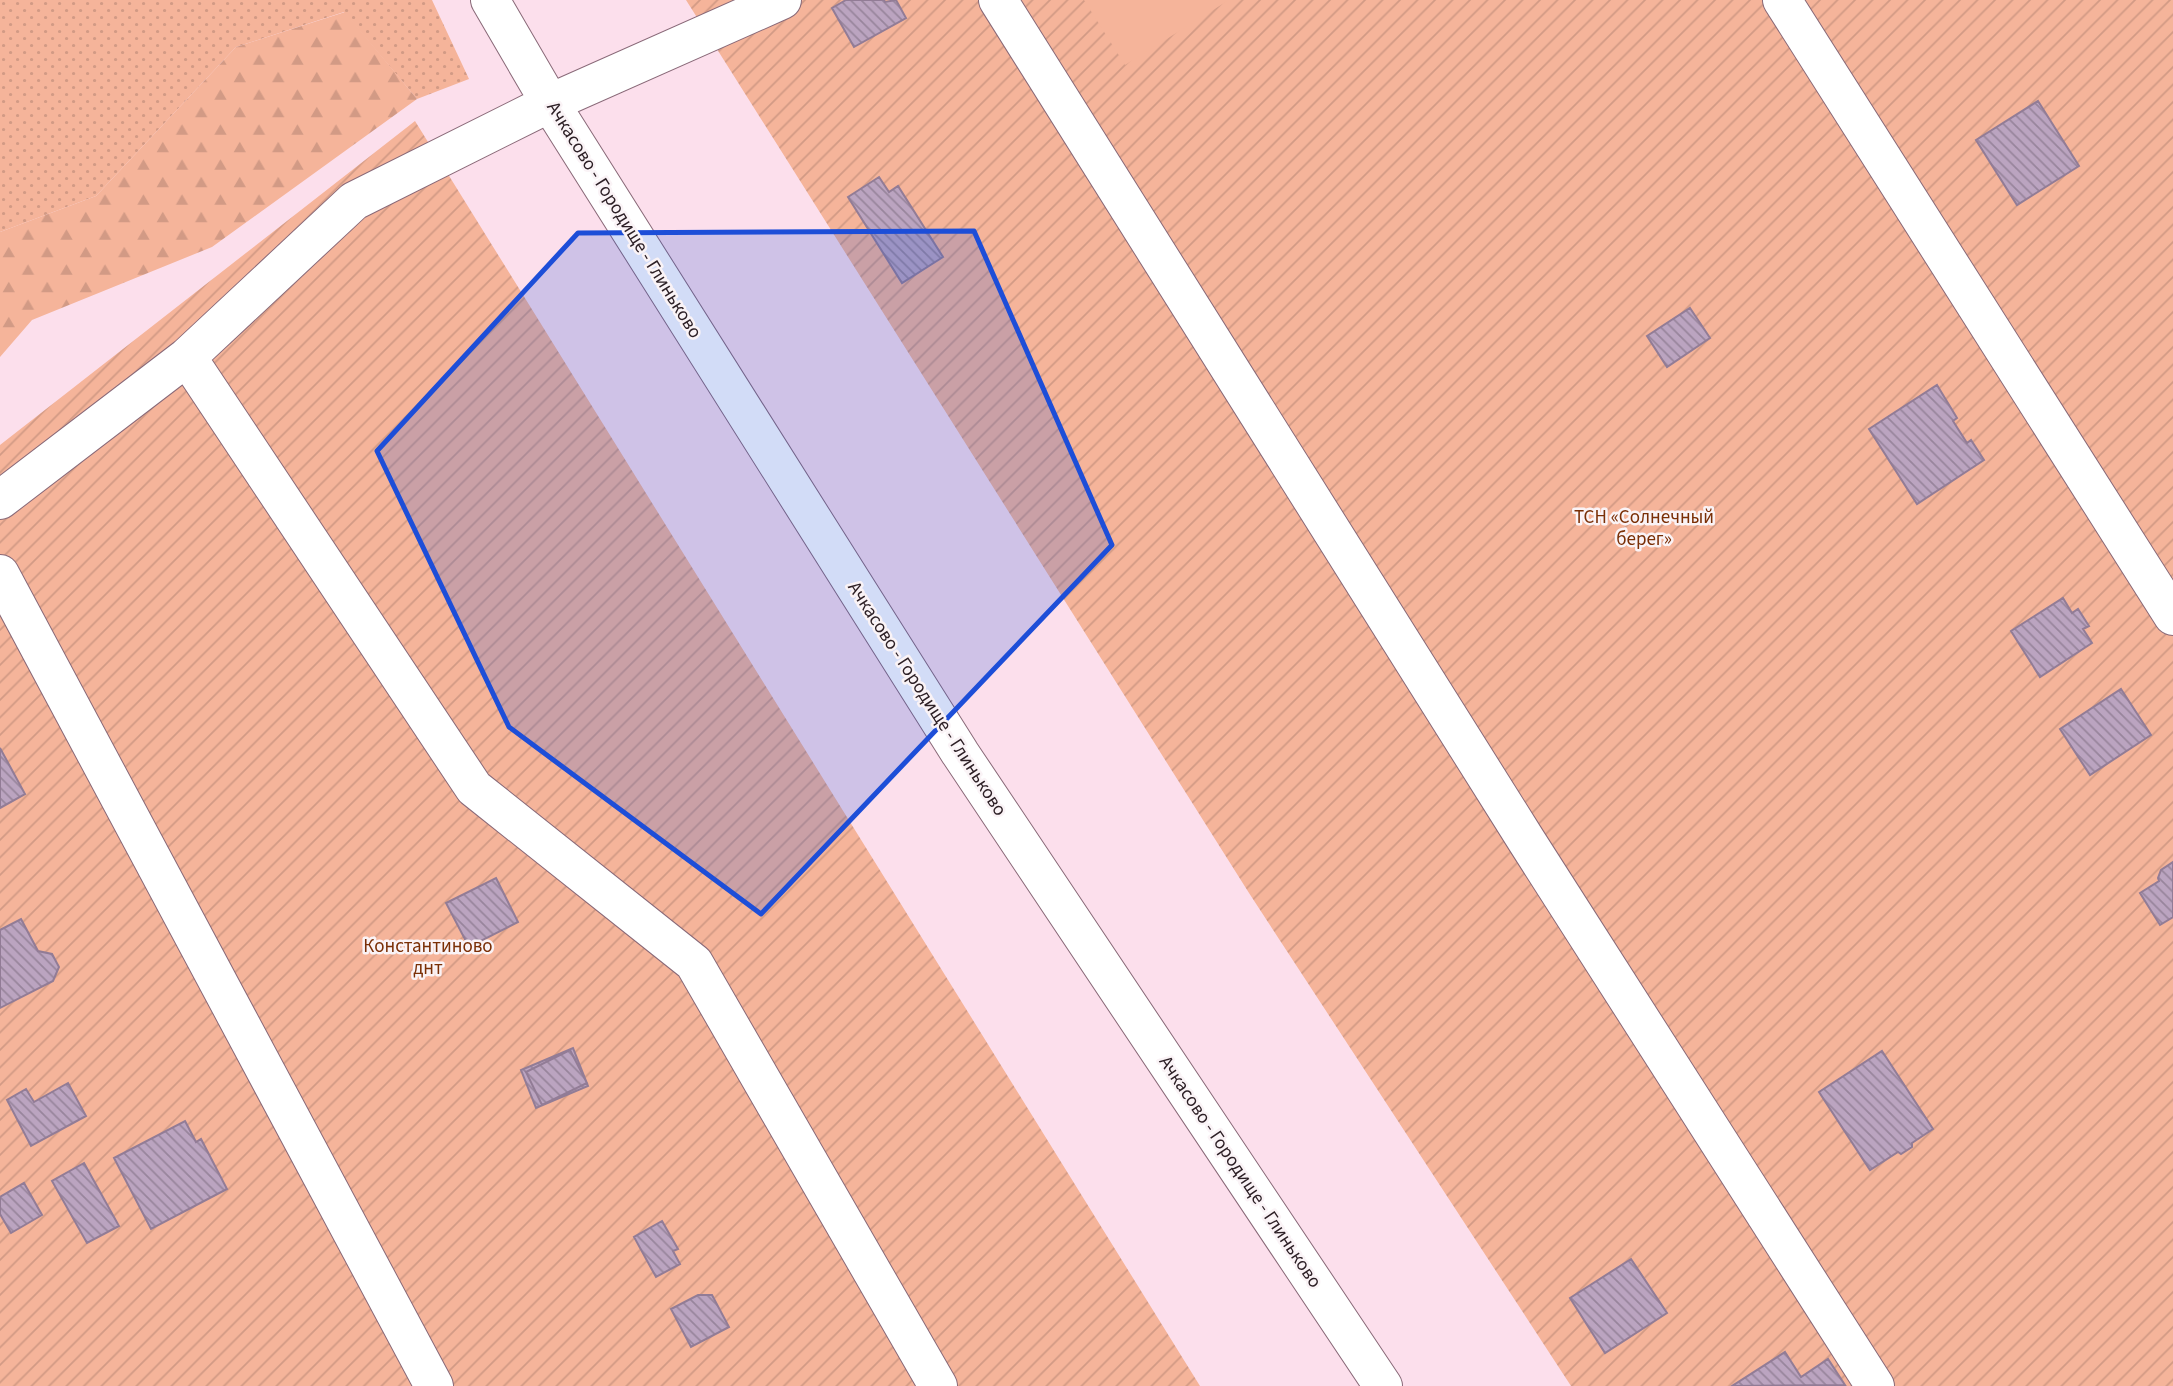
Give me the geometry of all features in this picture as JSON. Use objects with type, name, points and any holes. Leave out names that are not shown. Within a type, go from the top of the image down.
[{"type":"street","name":"Ачкасово - Городище - Глиньково","points":[[490,0],[550,103],[960,753],[1383,1386]]},
{"type":"street","points":[[0,500],[187,357],[354,201],[550,103],[782,0]]},
{"type":"street","points":[[998,0],[1518,828],[1875,1386]]},
{"type":"street","points":[[1782,0],[2173,616]]},
{"type":"street","points":[[187,357],[474,788],[694,963],[938,1386]]},
{"type":"street","points":[[0,574],[434,1386]]},
{"type":"highlighted area","points":[[974,231],[1112,545],[761,914],[509,727],[377,451],[578,233]]},
{"type":"green space","points":[[0,0],[432,0],[469,79],[417,99],[344,12],[236,47],[96,196],[0,232]]},
{"type":"green space","name":"ТСН «Солнечный берег»","points":[[686,0],[2173,0],[2173,1386],[1571,1386],[1249,893]]},
{"type":"green space","points":[[1084,0],[1229,0],[1125,65]]},
{"type":"green space","points":[[345,12],[417,99],[212,247],[32,320],[0,357],[0,232],[96,196],[236,47]]},
{"type":"green space","name":"Константиново днт","points":[[415,121],[1200,1386],[0,1386],[0,445]]},
{"type":"building","points":[[846,0],[896,0],[906,18],[854,47],[832,8]]},
{"type":"building","points":[[2038,101],[2079,166],[2017,205],[1976,140]]},
{"type":"building","points":[[879,177],[889,192],[898,186],[943,257],[902,283],[848,197]]},
{"type":"building","points":[[1690,308],[1710,338],[1667,367],[1647,336]]},
{"type":"building","points":[[1937,385],[1957,418],[1953,421],[1967,443],[1971,440],[1984,460],[1917,504],[1869,429]]},
{"type":"building","points":[[2063,598],[2072,613],[2078,609],[2089,626],[2083,629],[2092,643],[2040,677],[2011,631]]},
{"type":"building","points":[[2121,689],[2151,735],[2090,775],[2060,729]]},
{"type":"building","points":[[0,748],[25,794],[0,808]]},
{"type":"building","points":[[2173,862],[2173,917],[2160,925],[2140,893],[2159,881],[2161,870]]},
{"type":"building","points":[[496,878],[518,922],[469,947],[446,903]]},
{"type":"building","points":[[21,919],[38,951],[52,954],[59,967],[53,981],[0,1008],[0,930]]},
{"type":"building","points":[[573,1048],[588,1086],[536,1108],[521,1070]]},
{"type":"building","points":[[570,1050],[587,1083],[542,1105],[526,1072]]},
{"type":"building","points":[[1882,1051],[1933,1129],[1912,1143],[1912,1147],[1901,1154],[1898,1152],[1870,1170],[1819,1092]]},
{"type":"building","points":[[68,1083],[86,1116],[31,1146],[7,1100],[26,1089],[34,1102]]},
{"type":"building","points":[[185,1121],[196,1142],[201,1139],[227,1189],[151,1229],[114,1158]]},
{"type":"building","points":[[84,1163],[119,1226],[87,1243],[52,1181]]},
{"type":"building","points":[[24,1183],[42,1215],[11,1233],[0,1214],[0,1197]]},
{"type":"building","points":[[662,1221],[678,1249],[673,1251],[680,1264],[656,1277],[634,1237]]},
{"type":"building","points":[[1631,1259],[1667,1313],[1605,1353],[1570,1298]]},
{"type":"building","points":[[698,1295],[712,1295],[729,1327],[691,1347],[671,1309]]},
{"type":"building","points":[[1785,1352],[1801,1377],[1828,1359],[1845,1385],[1732,1386]]}]
